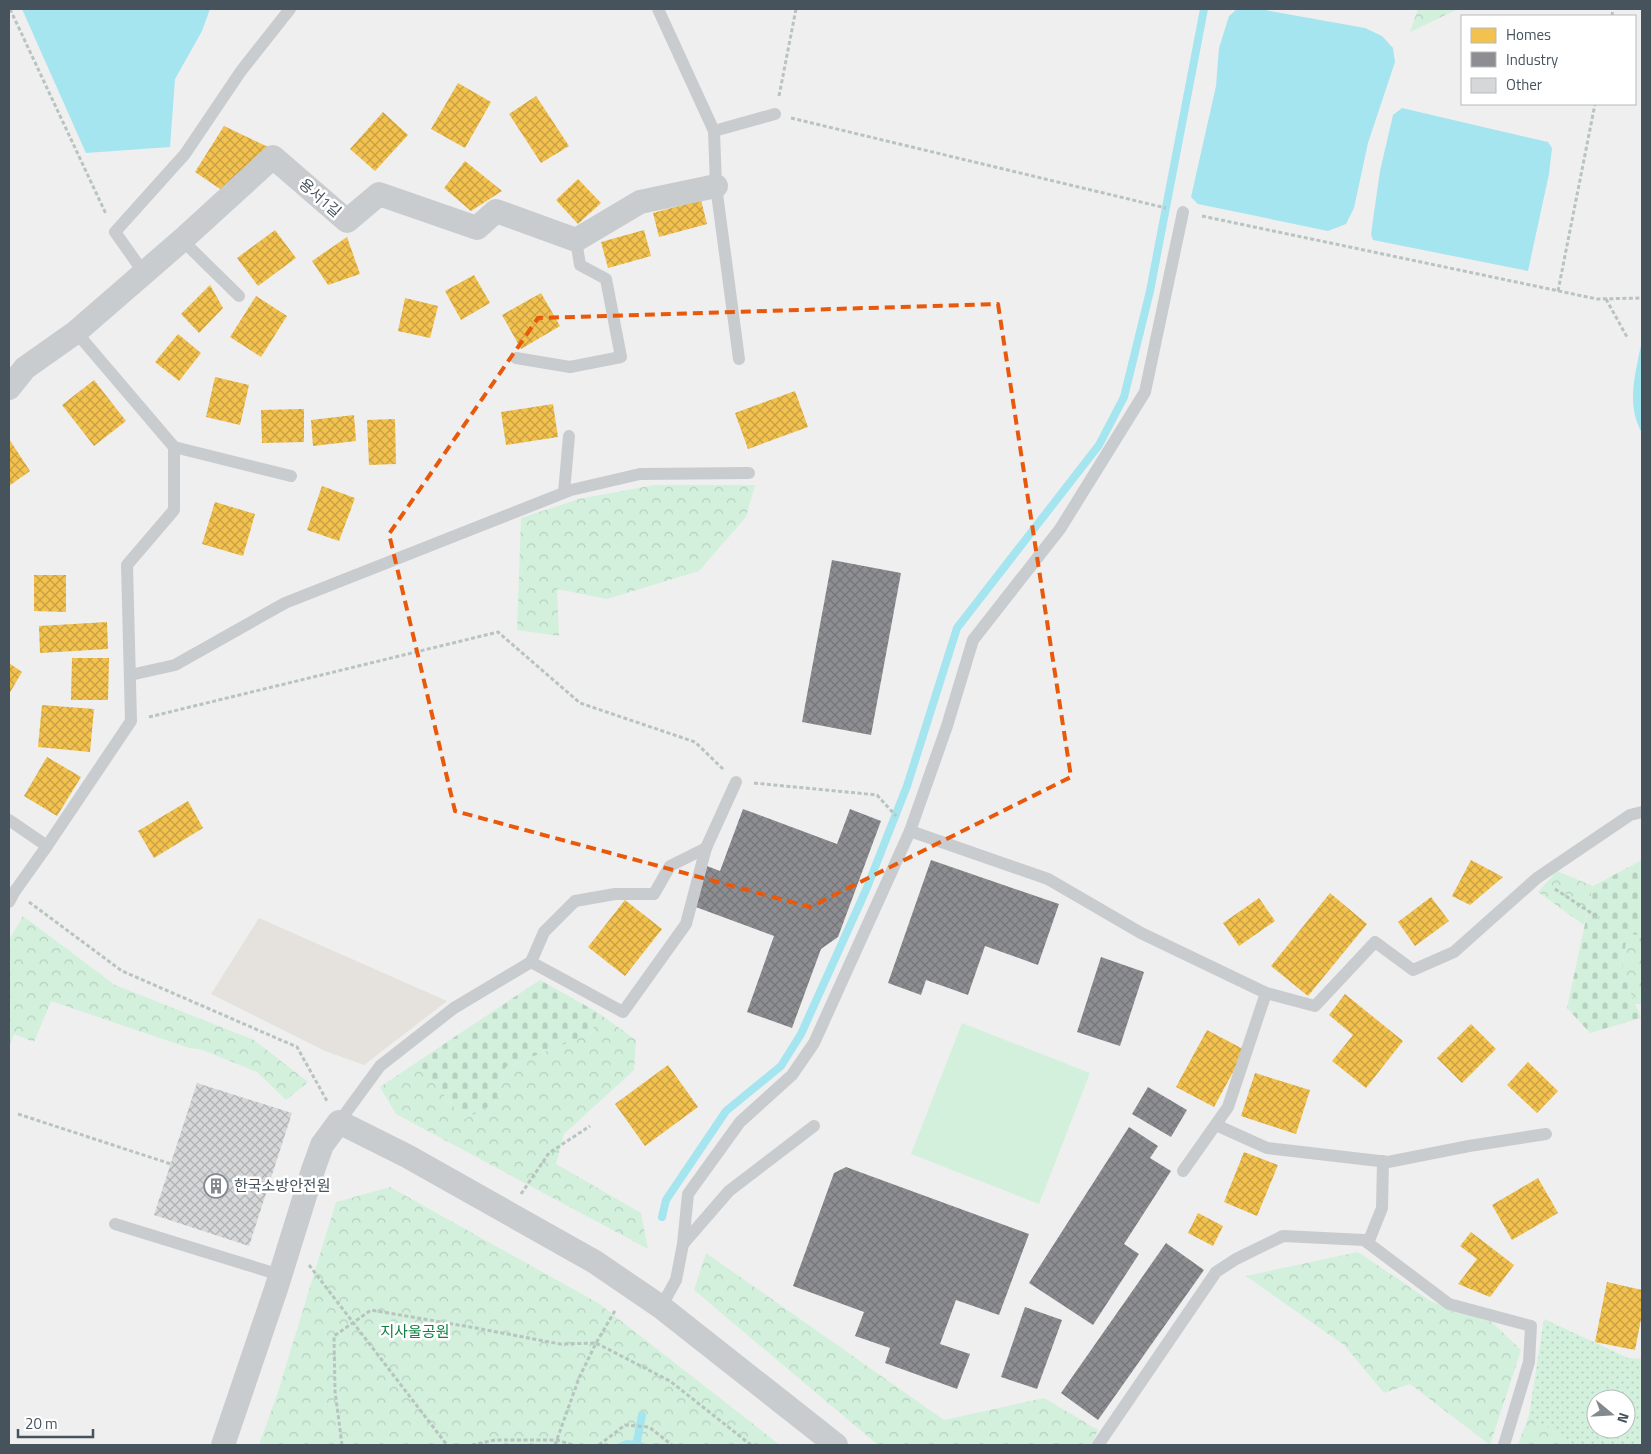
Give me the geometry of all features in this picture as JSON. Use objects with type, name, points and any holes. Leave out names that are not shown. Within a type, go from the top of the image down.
[{"type":"street","name":"용서1길","points":[[9,388],[24,368],[76,332],[182,240],[273,157],[346,221],[379,194],[477,228],[496,211],[576,240]]},
{"type":"street","points":[[576,240],[640,202],[716,186]]},
{"type":"street","points":[[223,1445],[322,1145],[339,1122],[407,1156],[595,1262],[661,1307],[836,1445]]},
{"type":"lane","points":[[144,273],[114,232],[185,154],[241,71],[290,9]]},
{"type":"lane","points":[[658,9],[714,131],[716,186],[739,359]]},
{"type":"lane","points":[[714,131],[776,114]]},
{"type":"lane","points":[[661,1307],[676,1280],[683,1244],[688,1194],[740,1122],[792,1075],[814,1043],[910,831],[948,726],[973,640],[1060,529],[1145,392],[1183,212]]},
{"type":"lane","points":[[182,240],[239,296]]},
{"type":"lane","points":[[516,358],[570,367],[621,357],[606,279],[580,265],[576,240]]},
{"type":"lane","points":[[76,332],[174,447],[292,476]]},
{"type":"lane","points":[[564,492],[569,436]]},
{"type":"lane","points":[[12,896],[131,721],[127,564],[174,510],[174,447]]},
{"type":"lane","points":[[130,675],[175,665],[285,603],[564,492],[640,474],[749,473]]},
{"type":"lane","points":[[531,962],[623,1012],[686,924],[706,848],[736,782]]},
{"type":"lane","points":[[910,831],[1048,879],[1141,933],[1214,969],[1266,993],[1315,1006],[1375,942],[1412,970],[1454,952],[1537,878],[1630,815],[1642,812]]},
{"type":"lane","points":[[9,820],[47,846]]},
{"type":"lane","points":[[339,1122],[380,1066],[454,1008],[531,962],[544,932],[575,901],[615,894],[654,894],[670,866],[706,848]]},
{"type":"lane","points":[[1183,1171],[1228,1107],[1266,993]]},
{"type":"lane","points":[[1216,1124],[1267,1148],[1388,1162],[1546,1134]]},
{"type":"lane","points":[[683,1244],[729,1192],[814,1126]]},
{"type":"lane","points":[[1368,1243],[1382,1208],[1383,1161]]},
{"type":"lane","points":[[114,1224],[280,1275]]},
{"type":"lane","points":[[1098,1445],[1216,1272],[1236,1258],[1284,1236],[1364,1240],[1450,1304],[1530,1326],[1529,1362],[1504,1445]]},
{"type":"path","points":[[10,9],[114,232]]},
{"type":"path","points":[[796,9],[776,114],[1150,204]]},
{"type":"path","points":[[1558,291],[1595,105]]},
{"type":"path","points":[[1183,212],[1597,299],[1642,298]]},
{"type":"path","points":[[1606,299],[1627,338]]},
{"type":"path","points":[[131,721],[498,632],[580,703],[695,742],[736,782],[877,795],[883,803]]},
{"type":"path","points":[[1537,878],[1599,918]]},
{"type":"path","points":[[12,896],[122,971],[297,1047],[339,1122]]},
{"type":"path","points":[[18,1114],[171,1164]]},
{"type":"path","points":[[507,1213],[549,1153],[590,1126]]},
{"type":"path","points":[[308,1264],[447,1445]]},
{"type":"path","points":[[555,1445],[579,1378],[616,1309]]},
{"type":"path","points":[[342,1445],[335,1391],[334,1336],[371,1310],[560,1344],[596,1344],[670,1381],[751,1445]]},
{"type":"path","points":[[599,1445],[625,1425],[649,1427],[672,1445]]},
{"type":"path","points":[[472,1445],[495,1440],[557,1440],[573,1445]]},
{"type":"highlighted area","points":[[998,304],[1071,777],[810,907],[455,811],[389,534],[538,318]]},
{"type":"shaded area","points":[[259,918],[447,1001],[364,1065],[325,1051],[211,994]]},
{"type":"green space","points":[[1418,9],[1458,9],[1410,32]]},
{"type":"green space","points":[[654,485],[755,485],[746,517],[699,571],[607,599],[557,589],[559,636],[517,630],[521,518],[579,499]]},
{"type":"green space","points":[[1642,860],[1642,935],[1627,934],[1622,971],[1641,1018],[1590,1033],[1567,1008],[1593,886]]},
{"type":"green space","points":[[1557,871],[1593,886],[1584,925],[1538,892]]},
{"type":"green space","points":[[23,916],[115,985],[254,1040],[308,1082],[286,1100],[257,1072],[200,1049],[189,1048],[51,1001],[34,1042],[14,1034],[9,1047],[9,940]]},
{"type":"green space","points":[[1627,933],[1642,935],[1642,1004],[1635,1004],[1622,971]]},
{"type":"green space","points":[[540,980],[597,1012],[592,1033],[506,1067],[495,1104],[464,1119],[417,1062]]},
{"type":"green space","points":[[597,1012],[636,1040],[634,1070],[564,1134],[556,1164],[641,1213],[648,1249],[396,1114],[380,1087],[417,1062],[464,1119],[495,1104],[506,1067],[592,1033]]},
{"type":"green space","points":[[962,1023],[1090,1073],[1039,1204],[911,1154]]},
{"type":"green space","name":"지사울공원","points":[[390,1187],[598,1303],[780,1445],[259,1445],[277,1395],[336,1202]]},
{"type":"green space","points":[[1358,1252],[1432,1302],[1492,1322],[1521,1350],[1490,1445],[1410,1384],[1384,1393],[1344,1345],[1246,1276]]},
{"type":"green space","points":[[706,1253],[944,1420],[1044,1398],[1098,1430],[1091,1445],[878,1445],[694,1290]]},
{"type":"green space","points":[[1544,1319],[1628,1358],[1642,1359],[1642,1445],[1574,1445],[1529,1415]]},
{"type":"green space","points":[[1529,1415],[1574,1445],[1518,1445]]},
{"type":"water","points":[[22,9],[210,9],[202,31],[175,79],[170,147],[86,153]]},
{"type":"water","points":[[1237,9],[1259,9],[1365,28],[1382,36],[1393,48],[1395,62],[1368,143],[1354,208],[1346,224],[1328,231],[1198,204],[1191,197],[1216,86],[1219,48],[1229,16]]},
{"type":"water","points":[[1402,108],[1548,142],[1552,148],[1549,174],[1528,271],[1373,240],[1371,234],[1380,171],[1393,115]]},
{"type":"water","points":[[1642,343],[1642,433],[1634,411],[1633,390]]},
{"type":"water","points":[[626,1440],[637,1441],[650,1445],[615,1445]]},
{"type":"building: Homes","points":[[458,83],[491,102],[465,148],[431,129]]},
{"type":"building: Homes","points":[[536,96],[569,146],[541,163],[509,114]]},
{"type":"building: Homes","points":[[383,112],[408,135],[375,171],[350,149]]},
{"type":"building: Homes","points":[[224,126],[268,147],[226,193],[195,172]]},
{"type":"building: Homes","points":[[465,161],[502,191],[471,211],[444,188]]},
{"type":"building: Homes","points":[[578,179],[601,203],[578,224],[556,200]]},
{"type":"building: Homes","points":[[701,200],[707,224],[659,237],[653,213]]},
{"type":"building: Homes","points":[[275,230],[296,258],[258,286],[237,258]]},
{"type":"building: Homes","points":[[644,230],[651,256],[608,268],[601,242]]},
{"type":"building: Homes","points":[[347,237],[360,274],[328,285],[312,261]]},
{"type":"building: Homes","points":[[474,275],[490,303],[461,320],[445,291]]},
{"type":"building: Homes","points":[[210,285],[223,308],[199,333],[181,314]]},
{"type":"building: Homes","points":[[541,293],[560,326],[521,349],[502,315]]},
{"type":"building: Homes","points":[[256,296],[287,316],[261,357],[230,337]]},
{"type":"building: Homes","points":[[405,298],[438,306],[430,338],[398,331]]},
{"type":"building: Homes","points":[[178,334],[201,353],[179,381],[155,362]]},
{"type":"building: Homes","points":[[215,377],[249,385],[240,425],[206,417]]},
{"type":"building: Homes","points":[[94,380],[126,421],[94,446],[62,405]]},
{"type":"building: Homes","points":[[795,391],[808,427],[748,449],[735,413]]},
{"type":"building: Homes","points":[[553,404],[558,437],[506,445],[501,412]]},
{"type":"building: Homes","points":[[304,409],[304,442],[262,443],[261,410]]},
{"type":"building: Homes","points":[[354,415],[356,441],[313,446],[311,420]]},
{"type":"building: Homes","points":[[395,419],[396,464],[369,465],[367,420]]},
{"type":"building: Homes","points":[[9,439],[30,471],[9,486]]},
{"type":"building: Homes","points":[[322,486],[355,498],[339,541],[307,530]]},
{"type":"building: Homes","points":[[215,502],[255,514],[243,556],[202,544]]},
{"type":"building: Homes","points":[[34,575],[66,575],[66,612],[34,611]]},
{"type":"building: Homes","points":[[107,622],[108,649],[40,653],[39,626]]},
{"type":"building: Homes","points":[[72,658],[109,658],[108,700],[71,700]]},
{"type":"building: Homes","points":[[9,663],[22,672],[9,694]]},
{"type":"building: Homes","points":[[42,705],[94,709],[90,752],[38,747]]},
{"type":"building: Homes","points":[[47,757],[81,777],[57,816],[24,796]]},
{"type":"building: Homes","points":[[188,801],[203,828],[154,858],[138,831]]},
{"type":"building: Homes","points":[[1471,860],[1503,877],[1470,905],[1452,896]]},
{"type":"building: Homes","points":[[1330,893],[1367,924],[1308,996],[1271,966]]},
{"type":"building: Homes","points":[[1431,897],[1449,921],[1415,946],[1398,922]]},
{"type":"building: Homes","points":[[1259,898],[1275,921],[1239,946],[1223,923]]},
{"type":"building: Homes","points":[[625,900],[662,929],[625,976],[588,947]]},
{"type":"building: Homes","points":[[1345,994],[1403,1041],[1366,1088],[1332,1061],[1353,1035],[1329,1015]]},
{"type":"building: Homes","points":[[1471,1024],[1496,1049],[1462,1083],[1437,1058]]},
{"type":"building: Homes","points":[[1207,1030],[1245,1050],[1214,1107],[1176,1087]]},
{"type":"building: Homes","points":[[1528,1062],[1558,1091],[1537,1113],[1507,1085]]},
{"type":"building: Homes","points":[[668,1065],[698,1107],[645,1146],[615,1104]]},
{"type":"building: Homes","points":[[1255,1073],[1310,1090],[1296,1134],[1241,1116]]},
{"type":"building: Homes","points":[[1244,1152],[1278,1165],[1257,1216],[1224,1202]]},
{"type":"building: Homes","points":[[1538,1178],[1558,1213],[1512,1240],[1492,1205]]},
{"type":"building: Homes","points":[[1198,1213],[1223,1226],[1213,1246],[1188,1233]]},
{"type":"building: Homes","points":[[1471,1232],[1514,1265],[1490,1297],[1458,1284],[1477,1259],[1460,1246]]},
{"type":"building: Homes","points":[[1607,1282],[1642,1290],[1642,1314],[1635,1350],[1595,1342]]},
{"type":"building: Industry","points":[[832,560],[901,573],[871,735],[802,722]]},
{"type":"building: Industry","points":[[743,809],[837,844],[850,809],[881,821],[838,937],[821,949],[792,1028],[747,1012],[774,936],[693,906],[707,866],[720,871]]},
{"type":"building: Industry","points":[[931,860],[1059,904],[1038,965],[985,946],[968,995],[926,980],[921,995],[888,983]]},
{"type":"building: Industry","points":[[1101,957],[1144,972],[1120,1046],[1077,1032]]},
{"type":"building: Industry","points":[[1148,1087],[1187,1110],[1171,1137],[1132,1114]]},
{"type":"building: Industry","points":[[1129,1127],[1158,1146],[1150,1158],[1171,1171],[1124,1244],[1139,1254],[1093,1325],[1029,1283]]},
{"type":"building: Industry","points":[[846,1167],[1029,1234],[999,1315],[956,1300],[940,1344],[970,1354],[957,1389],[885,1363],[890,1348],[855,1336],[864,1312],[793,1286],[834,1173]]},
{"type":"building: Industry","points":[[1166,1243],[1204,1270],[1098,1420],[1061,1393]]},
{"type":"building: Industry","points":[[1025,1307],[1062,1320],[1037,1389],[1001,1377]]},
{"type":"building: Other","name":"한국소방안전원","points":[[197,1083],[292,1113],[249,1246],[154,1215]]},
{"type":"waterway","points":[[662,1217],[666,1200],[726,1111],[781,1066],[801,1034],[866,890],[907,786],[957,628],[1099,445],[1124,397],[1150,291],[1204,9]]},
{"type":"waterway","points":[[637,1441],[642,1415]]},
{"type":"place","name":"한국소방안전원","points":[[216,1186]]}]
